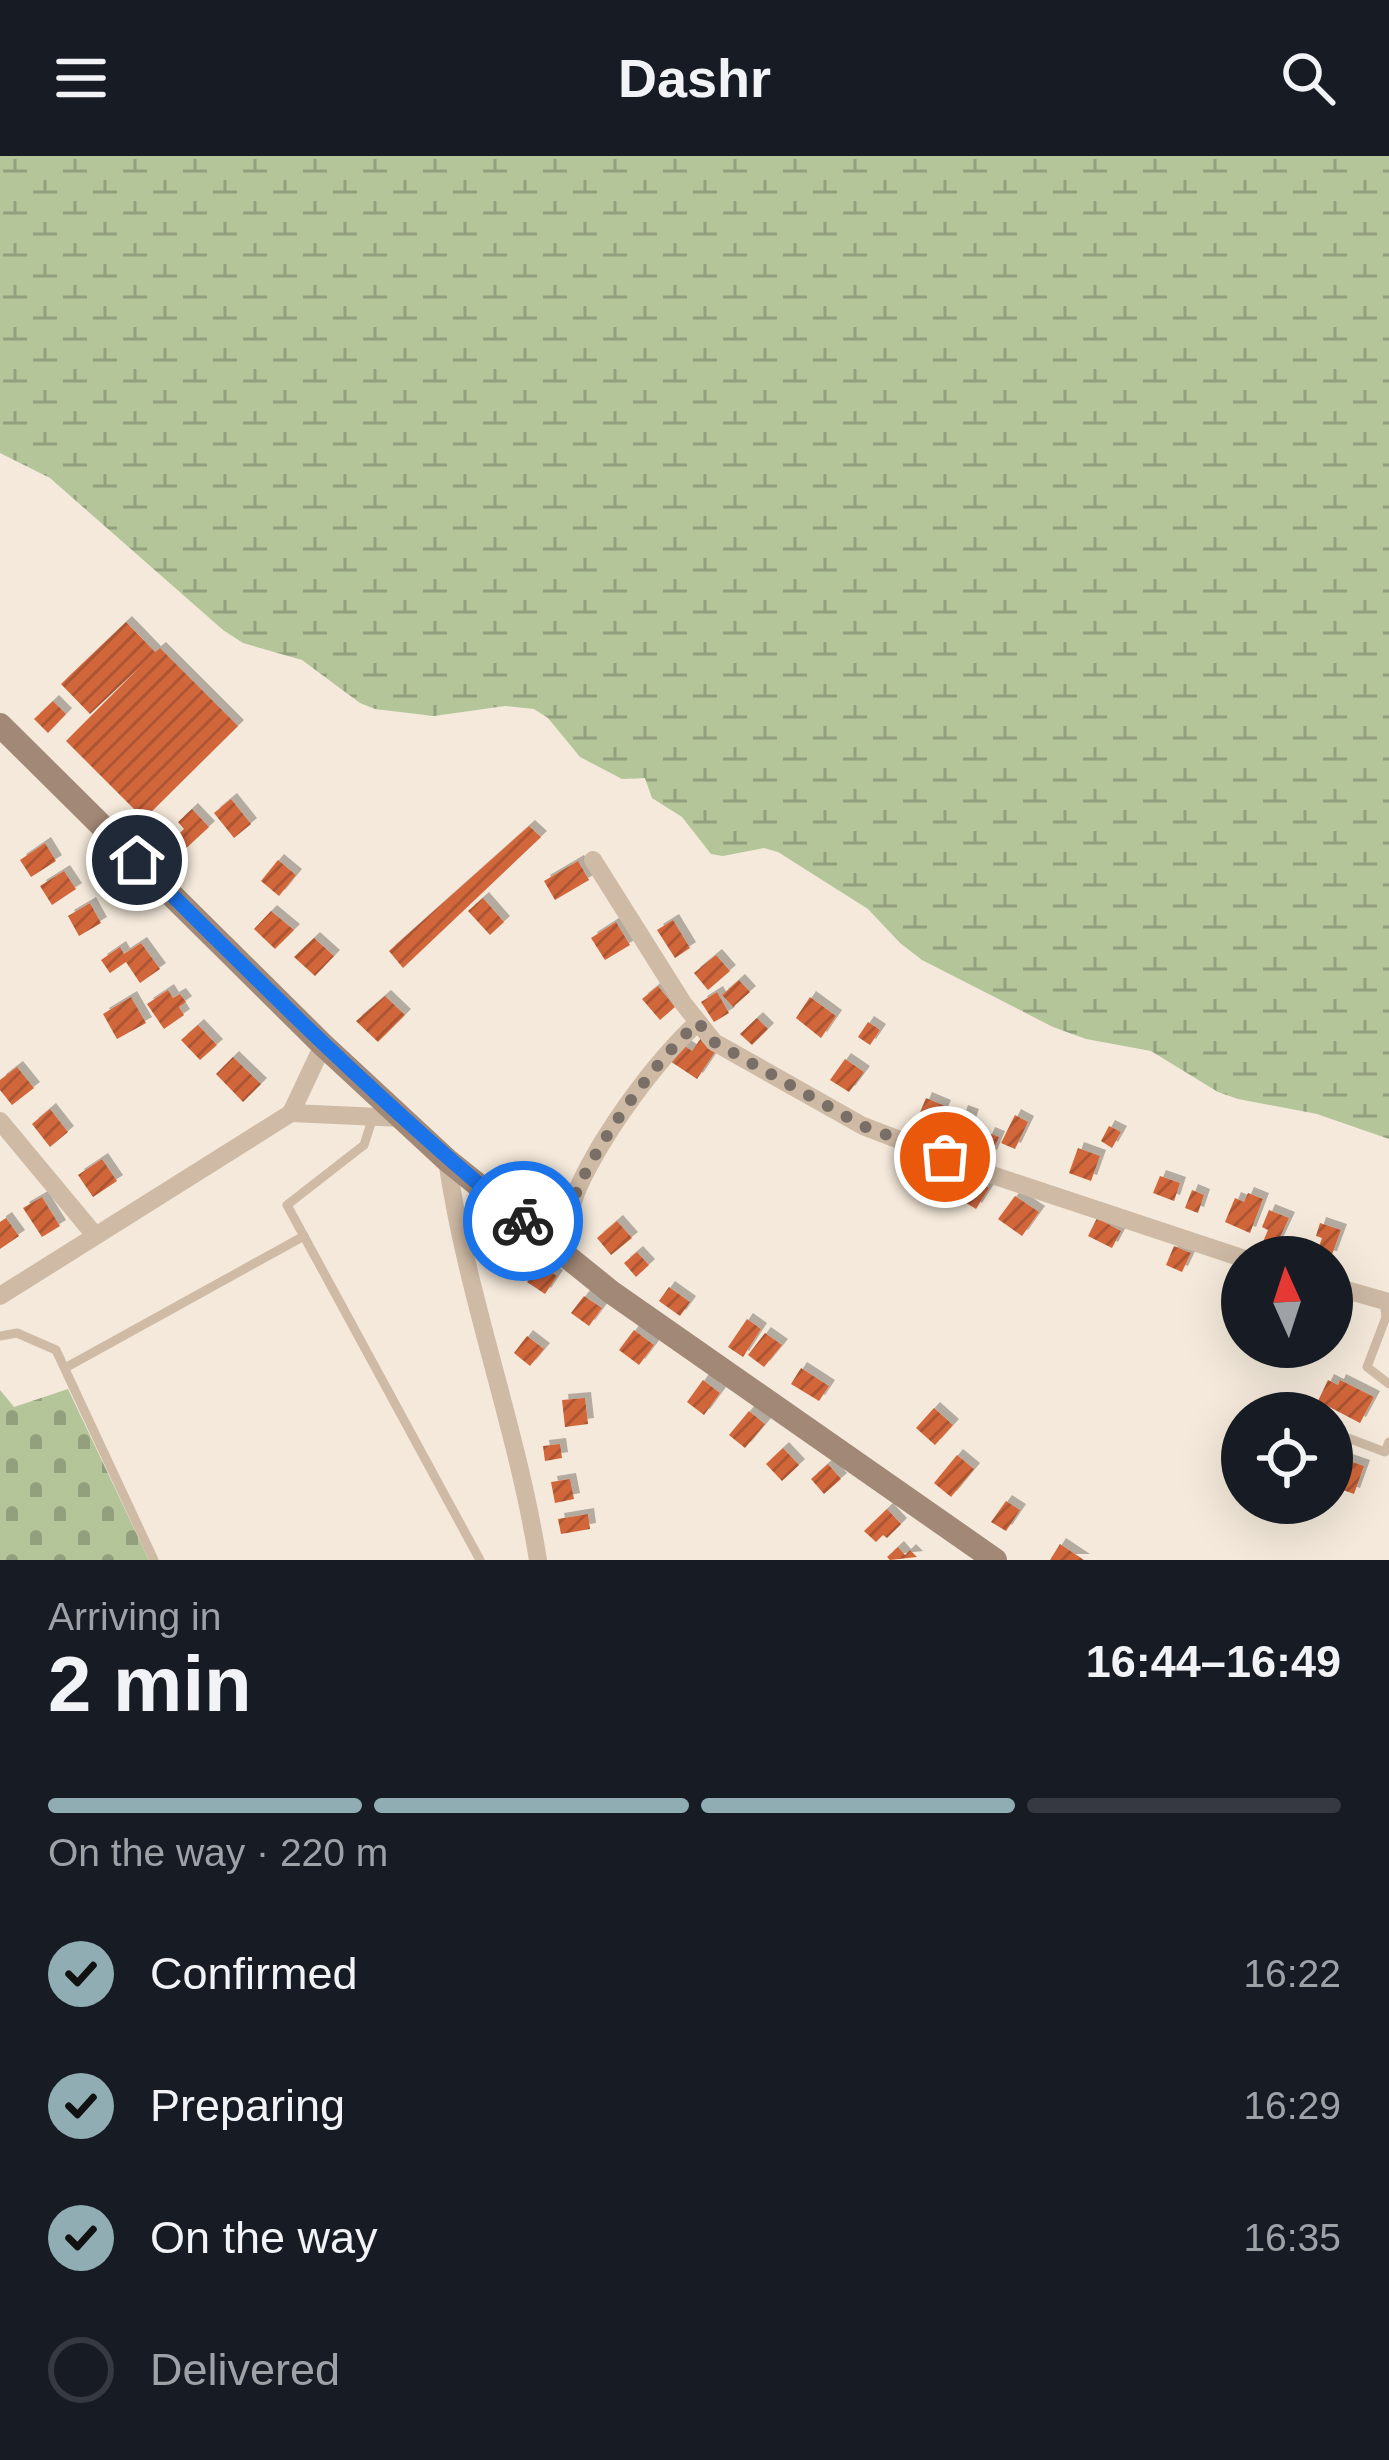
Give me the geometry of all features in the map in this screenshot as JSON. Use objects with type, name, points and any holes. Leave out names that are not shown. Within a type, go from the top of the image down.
[{"type":"street","points":[[0,725],[322,1045],[447,1160],[721,1371],[796,1418],[995,1560]]},
{"type":"street","points":[[593,860],[682,1004],[714,1042],[863,1126],[986,1173],[1221,1251]]},
{"type":"street","points":[[560,1251],[578,1188],[626,1108],[667,1051],[698,1022]]},
{"type":"street","points":[[0,1296],[291,1112],[322,1045]]},
{"type":"street","points":[[291,1112],[402,1118]]},
{"type":"street","points":[[0,1121],[94,1234]]},
{"type":"street","points":[[447,1160],[466,1271],[510,1427],[538,1560]]},
{"type":"street","points":[[1353,1292],[1386,1302]]},
{"type":"lane","points":[[373,1117],[364,1145],[287,1205],[480,1560]]},
{"type":"lane","points":[[64,1368],[304,1236]]},
{"type":"lane","points":[[1386,1302],[1386,1317],[1367,1366],[1389,1384]]},
{"type":"lane","points":[[0,1336],[17,1333],[56,1350],[154,1560]]},
{"type":"lane","points":[[1353,1440],[1385,1452],[1389,1442]]},
{"type":"green space","points":[[0,156],[1389,156],[1389,1139],[1317,1114],[1238,1099],[1151,1051],[1086,1039],[1053,1027],[922,960],[868,909],[778,852],[764,848],[711,854],[682,817],[652,798],[645,778],[622,779],[580,757],[548,718],[534,709],[505,706],[434,716],[375,709],[302,660],[243,643],[223,630],[50,478],[0,453]]},
{"type":"green space","points":[[68,1389],[149,1560],[0,1560],[0,1390],[14,1407]]},
{"type":"building","points":[[126,622],[155,652],[160,648],[238,726],[144,819],[66,741],[141,666],[90,714],[61,684]]},
{"type":"building","points":[[53,701],[66,714],[48,733],[34,719]]},
{"type":"building","points":[[231,799],[251,824],[234,838],[214,813]]},
{"type":"building","points":[[192,809],[209,827],[181,853],[171,842],[184,829],[178,822]]},
{"type":"building","points":[[529,826],[541,837],[403,968],[389,951]]},
{"type":"building","points":[[45,843],[56,861],[31,877],[20,860]]},
{"type":"building","points":[[278,860],[296,875],[279,896],[261,881]]},
{"type":"building","points":[[578,861],[589,880],[555,900],[544,881]]},
{"type":"building","points":[[64,871],[76,889],[52,905],[40,886]]},
{"type":"building","points":[[483,898],[504,922],[490,935],[468,911]]},
{"type":"building","points":[[90,903],[101,923],[79,936],[68,916]]},
{"type":"building","points":[[271,911],[294,930],[275,949],[254,929]]},
{"type":"building","points":[[673,920],[690,948],[675,958],[657,930]]},
{"type":"building","points":[[616,922],[630,945],[605,960],[591,938]]},
{"type":"building","points":[[314,938],[334,956],[315,976],[294,957]]},
{"type":"building","points":[[141,943],[160,969],[140,983],[126,962],[110,973],[101,960],[120,947],[124,954]]},
{"type":"building","points":[[716,955],[730,971],[708,990],[694,973]]},
{"type":"building","points":[[739,980],[750,992],[733,1007],[722,995]]},
{"type":"building","points":[[658,986],[675,1007],[660,1020],[642,999]]},
{"type":"building","points":[[168,990],[173,998],[180,994],[186,1002],[179,1007],[184,1015],[164,1029],[147,1004]]},
{"type":"building","points":[[717,992],[729,1013],[714,1022],[701,1002]]},
{"type":"building","points":[[385,996],[405,1015],[378,1042],[356,1021]]},
{"type":"building","points":[[131,997],[146,1023],[117,1039],[103,1014]]},
{"type":"building","points":[[810,997],[836,1016],[821,1038],[796,1018]]},
{"type":"building","points":[[757,1018],[768,1029],[752,1045],[740,1034]]},
{"type":"building","points":[[868,1022],[880,1030],[870,1045],[858,1037]]},
{"type":"building","points":[[198,1025],[217,1045],[200,1060],[181,1040]]},
{"type":"building","points":[[701,1038],[717,1049],[697,1079],[670,1061],[682,1044],[692,1051]]},
{"type":"building","points":[[233,1057],[261,1084],[243,1102],[216,1074]]},
{"type":"building","points":[[845,1059],[864,1072],[849,1092],[830,1080]]},
{"type":"building","points":[[17,1067],[34,1088],[12,1105],[0,1090],[0,1080]]},
{"type":"building","points":[[926,1098],[945,1106],[934,1130],[916,1122]]},
{"type":"building","points":[[50,1109],[68,1132],[50,1147],[32,1124]]},
{"type":"building","points":[[962,1111],[973,1115],[963,1144],[952,1141]]},
{"type":"building","points":[[1015,1115],[1028,1122],[1015,1149],[1001,1143]]},
{"type":"building","points":[[1109,1126],[1121,1132],[1112,1148],[1101,1141]]},
{"type":"building","points":[[989,1133],[999,1137],[991,1156],[981,1152]]},
{"type":"building","points":[[1078,1148],[1100,1156],[1091,1181],[1069,1173]]},
{"type":"building","points":[[102,1159],[117,1181],[93,1197],[78,1175]]},
{"type":"building","points":[[968,1175],[989,1188],[976,1209],[955,1196]]},
{"type":"building","points":[[1160,1176],[1180,1183],[1174,1201],[1153,1193]]},
{"type":"building","points":[[1192,1190],[1204,1195],[1198,1213],[1185,1208]]},
{"type":"building","points":[[1248,1193],[1263,1199],[1250,1233],[1225,1222],[1235,1198],[1244,1202]]},
{"type":"building","points":[[1015,1196],[1039,1212],[1022,1236],[998,1219]]},
{"type":"building","points":[[42,1197],[60,1226],[42,1237],[23,1208]]},
{"type":"building","points":[[1269,1210],[1289,1218],[1281,1236],[1265,1236],[1268,1230],[1262,1227]]},
{"type":"building","points":[[6,1218],[19,1236],[0,1249],[0,1222]]},
{"type":"building","points":[[1097,1218],[1121,1231],[1112,1248],[1088,1236]]},
{"type":"building","points":[[617,1221],[632,1238],[611,1255],[597,1238]]},
{"type":"building","points":[[1320,1223],[1341,1230],[1339,1236],[1316,1236]]},
{"type":"building","points":[[1174,1246],[1191,1253],[1182,1272],[1166,1265]]},
{"type":"building","points":[[637,1252],[649,1265],[636,1277],[624,1263]]},
{"type":"building","points":[[539,1264],[557,1276],[545,1294],[527,1282]]},
{"type":"building","points":[[669,1287],[690,1302],[680,1316],[659,1301]]},
{"type":"building","points":[[584,1296],[602,1308],[589,1326],[571,1313]]},
{"type":"building","points":[[747,1319],[761,1329],[743,1357],[728,1347]]},
{"type":"building","points":[[634,1330],[654,1345],[639,1365],[619,1350]]},
{"type":"building","points":[[765,1333],[782,1345],[764,1367],[748,1355]]},
{"type":"building","points":[[527,1336],[544,1349],[530,1366],[514,1353]]},
{"type":"building","points":[[801,1368],[829,1386],[819,1401],[791,1384]]},
{"type":"building","points":[[703,1380],[720,1393],[704,1415],[687,1402]]},
{"type":"building","points":[[1328,1380],[1338,1385],[1340,1380],[1374,1397],[1360,1423],[1353,1419],[1353,1392],[1322,1392]]},
{"type":"building","points":[[585,1398],[588,1424],[565,1427],[562,1400]]},
{"type":"building","points":[[934,1408],[953,1425],[935,1445],[916,1428]]},
{"type":"building","points":[[749,1411],[765,1424],[745,1448],[729,1435]]},
{"type":"building","points":[[560,1444],[562,1458],[545,1461],[543,1446]]},
{"type":"building","points":[[783,1448],[799,1465],[782,1481],[766,1464]]},
{"type":"building","points":[[957,1455],[974,1469],[951,1497],[934,1483]]},
{"type":"building","points":[[1353,1462],[1364,1466],[1353,1494]]},
{"type":"building","points":[[828,1464],[841,1479],[824,1494],[811,1479]]},
{"type":"building","points":[[570,1479],[574,1499],[555,1503],[551,1482]]},
{"type":"building","points":[[1006,1501],[1020,1510],[1006,1531],[991,1522]]},
{"type":"building","points":[[887,1509],[901,1524],[876,1542],[864,1531]]},
{"type":"building","points":[[588,1514],[590,1529],[561,1534],[558,1519]]},
{"type":"building","points":[[1060,1544],[1084,1560],[1050,1560]]},
{"type":"building","points":[[898,1547],[905,1555],[910,1550],[917,1557],[890,1560],[887,1557]]},
{"type":"way so far","points":[[523,1221],[560,1251],[578,1188],[626,1108],[667,1051],[698,1022],[714,1042],[863,1126],[945,1157]]},
{"type":"route","points":[[137,860],[322,1045],[447,1160],[523,1221]]}]
